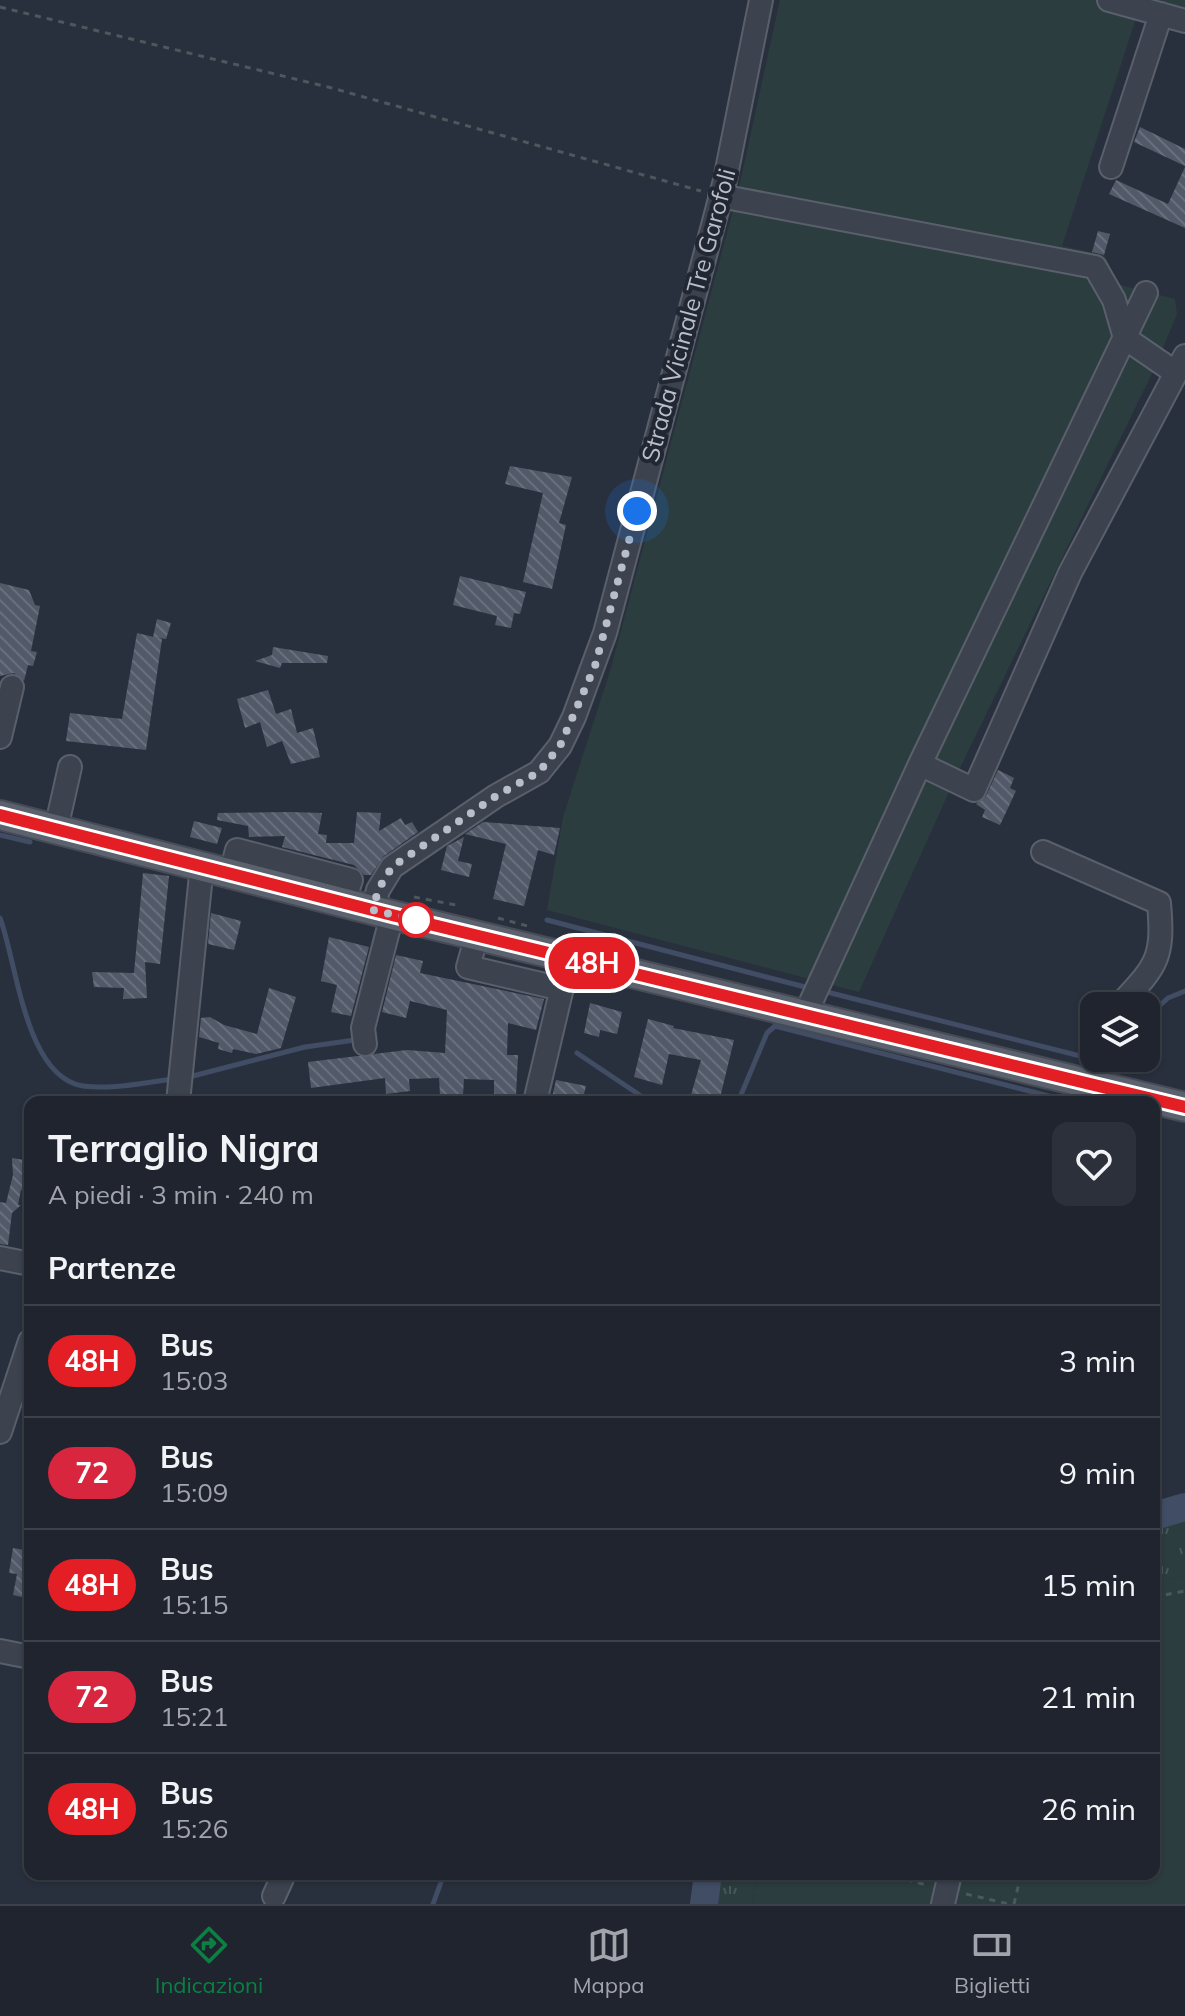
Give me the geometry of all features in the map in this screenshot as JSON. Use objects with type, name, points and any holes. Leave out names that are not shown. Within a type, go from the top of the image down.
[{"type":"main road","points":[[0,815],[569,958],[811,1000],[1101,1077],[1154,1096]]},
{"type":"main road","points":[[1160,1098],[1185,1107]]},
{"type":"street","name":"Strada Vicinale Tre Garofoli","points":[[365,1044],[363,1028],[383,912],[378,890],[392,867],[496,796],[539,772],[560,746],[574,717],[605,633],[720,196],[761,0]]},
{"type":"street","points":[[1109,0],[1185,21]]},
{"type":"street","points":[[1111,167],[1161,14]]},
{"type":"street","points":[[720,196],[1095,267],[1114,300],[1125,338],[1181,364],[1070,573],[974,790],[920,764]]},
{"type":"street","points":[[811,1000],[920,764],[1146,293]]},
{"type":"street","points":[[0,737],[12,687]]},
{"type":"street","points":[[56,829],[70,767]]},
{"type":"street","points":[[1043,852],[1159,903],[1162,946],[1157,961],[1131,992]]},
{"type":"street","points":[[180,1087],[202,865]]},
{"type":"street","points":[[477,935],[468,967],[562,989]]},
{"type":"street","points":[[536,1096],[569,958]]},
{"type":"street","points":[[0,1258],[24,1263]]},
{"type":"street","points":[[0,1432],[24,1359]]},
{"type":"street","points":[[0,1651],[24,1656]]},
{"type":"street","points":[[274,1896],[281,1880]]},
{"type":"street","points":[[943,1904],[949,1880]]},
{"type":"path","points":[[0,7],[328,87],[720,196]]},
{"type":"path","points":[[1160,1596],[1185,1591]]},
{"type":"path","points":[[1014,1904],[1020,1880]]},
{"type":"green space","points":[[780,0],[1185,0],[1185,28],[1137,15],[1062,246],[1104,255],[1109,264],[1109,277],[1116,284],[1175,299],[1177,314],[1155,367],[957,774],[859,992],[547,910],[563,817],[611,668],[738,192]]},
{"type":"green space","points":[[1185,1516],[1185,1575],[1160,1582],[1160,1521]]},
{"type":"green space","points":[[1185,1575],[1185,1904],[752,1904],[756,1880],[1160,1880],[1160,1582]]},
{"type":"green space","points":[[698,1880],[756,1880],[752,1904],[694,1904],[699,1890]]},
{"type":"building","points":[[1140,127],[1185,149],[1185,166],[1134,142]]},
{"type":"building","points":[[1185,167],[1185,228],[1109,194],[1116,180],[1168,204]]},
{"type":"building","points":[[1098,231],[1110,234],[1104,255],[1092,252]]},
{"type":"building","points":[[510,466],[572,477],[559,523],[566,525],[552,589],[523,582],[543,493],[505,484]]},
{"type":"building","points":[[460,576],[526,592],[520,614],[514,613],[511,628],[495,625],[497,616],[453,605]]},
{"type":"building","points":[[0,583],[29,590],[35,605],[40,606],[31,651],[37,652],[33,666],[28,665],[24,681],[14,673],[0,676]]},
{"type":"building","points":[[157,619],[171,623],[166,639],[153,637]]},
{"type":"building","points":[[137,633],[162,639],[146,750],[66,741],[70,713],[122,719]]},
{"type":"building","points":[[273,647],[328,656],[327,663],[282,663],[280,668],[255,661],[272,655]]},
{"type":"building","points":[[268,690],[276,714],[291,709],[297,733],[313,728],[320,757],[291,764],[282,741],[267,747],[260,722],[245,728],[237,699]]},
{"type":"building","points":[[998,770],[1014,778],[1010,788],[1016,791],[1000,825],[982,817],[985,810],[976,804],[986,796]]},
{"type":"building","points":[[357,812],[381,813],[379,831],[401,818],[405,825],[412,822],[418,832],[384,856],[371,875],[364,875],[354,865],[282,847],[285,836],[249,837],[248,826],[217,820],[218,813],[322,813],[318,834],[327,835],[326,843],[354,843]]},
{"type":"building","points":[[194,821],[222,828],[217,844],[190,837]]},
{"type":"building","points":[[483,822],[560,828],[554,855],[538,850],[524,906],[493,899],[506,844],[465,834]]},
{"type":"building","points":[[464,837],[458,861],[472,864],[469,877],[441,870],[447,846]]},
{"type":"building","points":[[143,873],[169,876],[160,964],[145,962],[147,998],[123,999],[124,988],[94,987],[92,972],[134,973]]},
{"type":"building","points":[[211,913],[241,921],[234,950],[208,944]]},
{"type":"building","points":[[329,937],[369,947],[351,1016],[331,1012],[337,985],[321,981]]},
{"type":"building","points":[[396,955],[423,961],[420,973],[544,999],[536,1030],[508,1023],[507,1055],[518,1055],[516,1096],[494,1096],[494,1080],[464,1079],[463,1095],[440,1095],[439,1078],[409,1079],[410,1091],[386,1094],[385,1078],[311,1088],[308,1062],[407,1050],[445,1053],[447,1010],[410,1001],[406,1018],[382,1012]]},
{"type":"building","points":[[269,988],[296,997],[281,1048],[256,1054],[233,1049],[232,1053],[218,1049],[219,1043],[199,1037],[201,1018],[210,1017],[224,1025],[257,1034]]},
{"type":"building","points":[[590,1003],[622,1012],[617,1034],[600,1030],[599,1037],[584,1033]]},
{"type":"building","points":[[648,1019],[673,1028],[734,1040],[720,1096],[691,1096],[701,1060],[669,1054],[662,1085],[634,1077]]},
{"type":"building","points":[[556,1080],[586,1086],[584,1096],[552,1096]]},
{"type":"building","points":[[12,1158],[24,1160],[24,1191],[21,1190],[18,1205],[21,1205],[12,1213],[8,1245],[0,1244],[0,1202],[6,1203],[13,1175]]},
{"type":"building","points":[[13,1548],[24,1550],[24,1598],[13,1595],[17,1574],[9,1573]]},
{"type":"waterway","points":[[0,835],[30,842]]},
{"type":"waterway","points":[[0,918],[26,1016],[48,1062],[63,1078],[94,1087],[175,1079]]},
{"type":"waterway","points":[[547,920],[809,988]]},
{"type":"waterway","points":[[823,991],[1080,1056]]},
{"type":"waterway","points":[[1160,1005],[1185,991]]},
{"type":"waterway","points":[[741,1096],[767,1033],[775,1026],[1049,1096]]},
{"type":"waterway","points":[[189,1077],[305,1047],[355,1040]]},
{"type":"waterway","points":[[577,1053],[641,1096]]},
{"type":"waterway","points":[[1108,1079],[1111,1072]]},
{"type":"waterway","points":[[1160,1514],[1185,1507]]},
{"type":"waterway","points":[[433,1904],[442,1880]]},
{"type":"waterway","points":[[704,1904],[707,1880]]},
{"type":"bus line","name":"48H","points":[[0,815],[392,915],[1140,1096]]},
{"type":"bus line","name":"48H","points":[[1160,1101],[1185,1107]]},
{"type":"route","points":[[416,920],[373,910],[384,877],[404,858],[496,796],[539,772],[560,746],[595,666],[637,511]]}]
